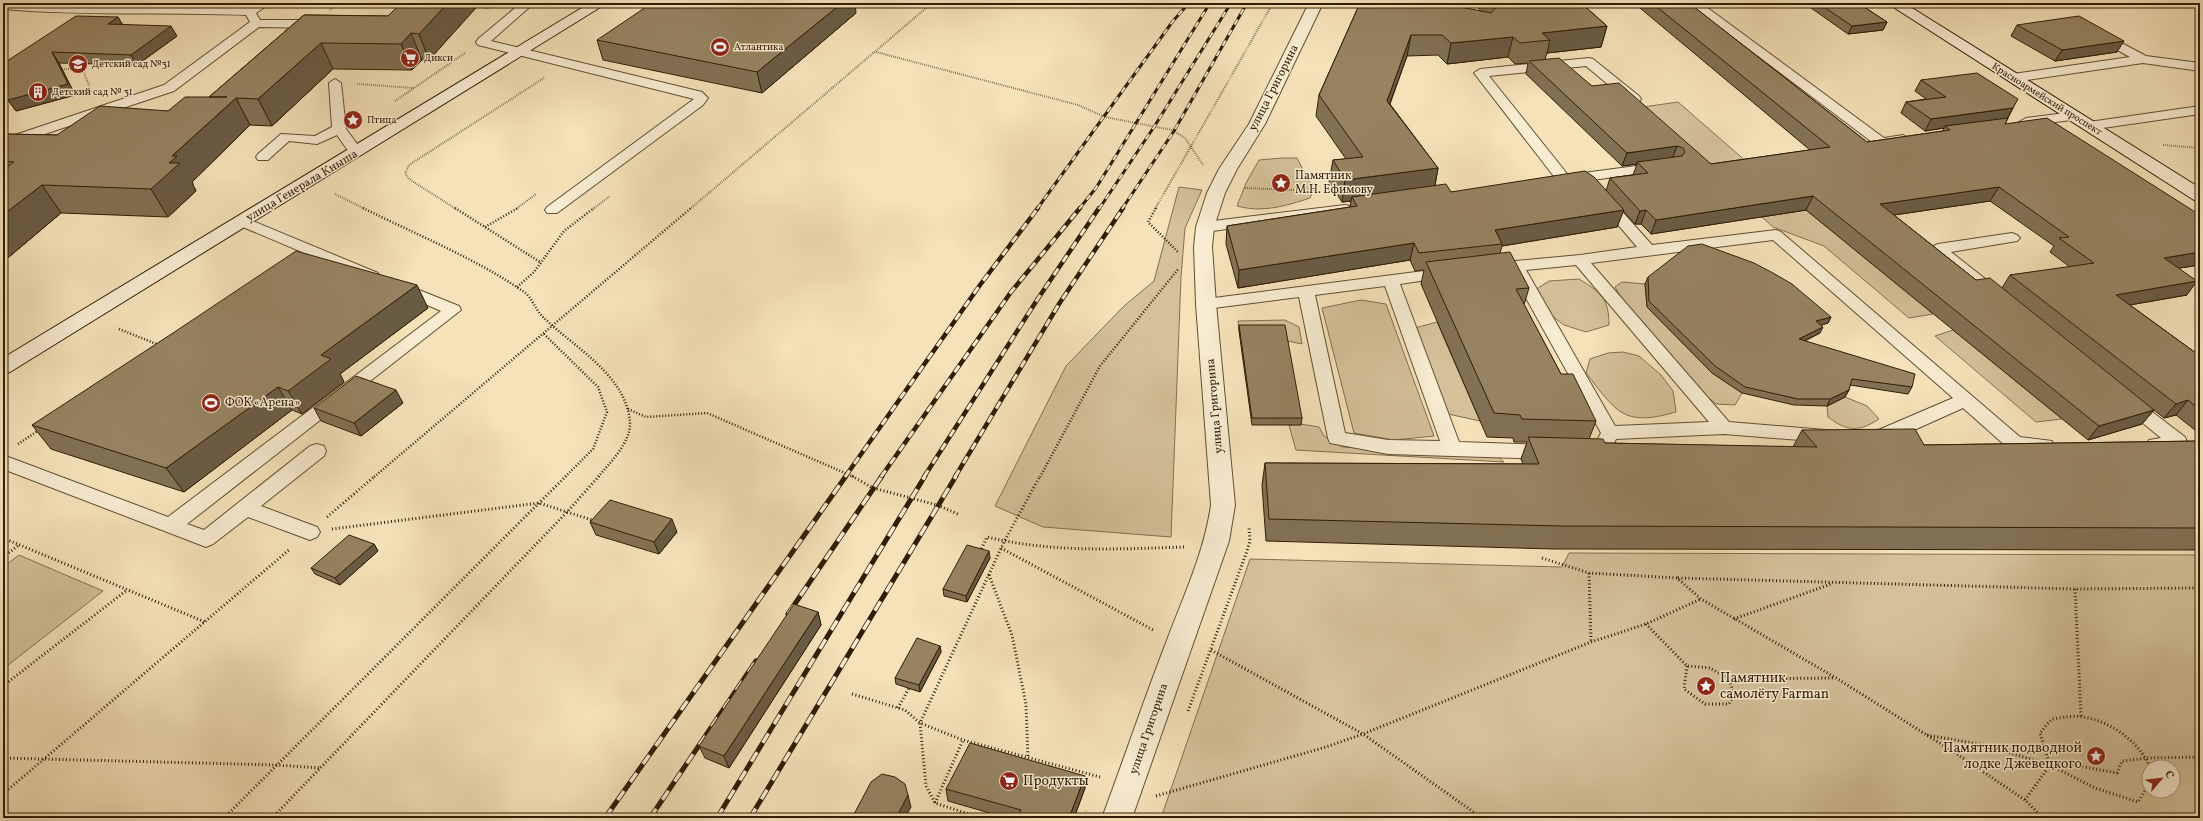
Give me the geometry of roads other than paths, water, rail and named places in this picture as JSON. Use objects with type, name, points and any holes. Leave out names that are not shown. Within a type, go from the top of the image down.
[{"type":"street","name":"улица Генерала Кныша","points":[[3,366],[243,222],[600,3]]},
{"type":"street","name":"улица Григорина","points":[[1117,818],[1128,787],[1170,633],[1216,549],[1224,506],[1206,304],[1203,247],[1205,226],[1216,193],[1264,110],[1316,3]]},
{"type":"street","name":"Красноармейский проспект","points":[[1894,3],[2200,196]]},
{"type":"lane","points":[[3,144],[169,88],[253,18],[265,3]]},
{"type":"lane","points":[[528,3],[482,42],[697,95],[700,98],[698,102],[552,210]]},
{"type":"lane","points":[[1694,3],[1881,142],[1920,136]]},
{"type":"lane","points":[[3,6],[52,14],[170,6],[253,18],[329,24]]},
{"type":"lane","points":[[2091,31],[2143,59]]},
{"type":"lane","points":[[2013,78],[2143,59],[2200,67]]},
{"type":"lane","points":[[1564,180],[1480,73],[1589,62],[1634,99]]},
{"type":"lane","points":[[334,83],[339,129],[356,152]]},
{"type":"lane","points":[[2089,126],[2200,110]]},
{"type":"lane","points":[[2013,124],[2073,116]]},
{"type":"lane","points":[[263,157],[286,137],[317,140],[339,129]]},
{"type":"lane","points":[[1549,182],[1672,165]]},
{"type":"lane","points":[[1583,177],[1648,250]]},
{"type":"lane","points":[[1205,226],[1359,207]]},
{"type":"lane","points":[[173,524],[453,310],[243,222]]},
{"type":"lane","points":[[1206,304],[1391,280],[1580,260],[1648,250],[1776,235],[2014,443],[2061,448]]},
{"type":"lane","points":[[2006,304],[1938,249],[2012,238]]},
{"type":"lane","points":[[1580,260],[1724,428]]},
{"type":"lane","points":[[1515,266],[1610,433]]},
{"type":"lane","points":[[1391,280],[1452,448]]},
{"type":"lane","points":[[1306,291],[1337,438],[1388,447],[1600,454],[1610,433]]},
{"type":"lane","points":[[2117,393],[2178,442],[2139,448]]},
{"type":"lane","points":[[1610,433],[1724,428],[1875,440],[1965,400]]},
{"type":"lane","points":[[3,462],[173,524],[206,539],[317,451]]},
{"type":"lane","points":[[245,508],[310,532]]},
{"type":"railway","points":[[1037,209],[1173,21],[1189,3]]},
{"type":"railway","points":[[1079,209],[1096,188],[1210,3]]},
{"type":"railway","points":[[1099,209],[1154,127],[1231,3]]},
{"type":"railway","points":[[1122,209],[1174,131],[1247,3]]},
{"type":"railway","points":[[845,477],[980,285],[1038,208]]},
{"type":"railway","points":[[881,477],[1011,292],[1080,208]]},
{"type":"railway","points":[[924,477],[1037,300],[1099,208]]},
{"type":"railway","points":[[955,477],[1059,304],[1123,208]]},
{"type":"railway","points":[[605,818],[846,476]]},
{"type":"railway","points":[[788,614],[882,476]]},
{"type":"railway","points":[[717,818],[925,476]]},
{"type":"railway","points":[[750,818],[956,476]]},
{"type":"railway","points":[[650,818],[756,661]]},
{"type":"place","name":"Атлантика","points":[[720,47]]},
{"type":"place","name":"Дикси","points":[[410,58]]},
{"type":"place","name":"Детский сад №31","points":[[78,64]]},
{"type":"place","name":"Детский сад № 31","points":[[38,92]]},
{"type":"place","name":"Птица","points":[[353,120]]},
{"type":"place","name":"Памятник М.Н. Ефимову","points":[[1281,183]]},
{"type":"place","name":"ФОК «Арена»","points":[[211,403]]},
{"type":"place","name":"Памятник самолёту Farman","points":[[1706,686]]},
{"type":"place","name":"Памятник подводной лодке Джевецкого","points":[[2096,756]]},
{"type":"place","name":"Продукты","points":[[1009,781]]}]
